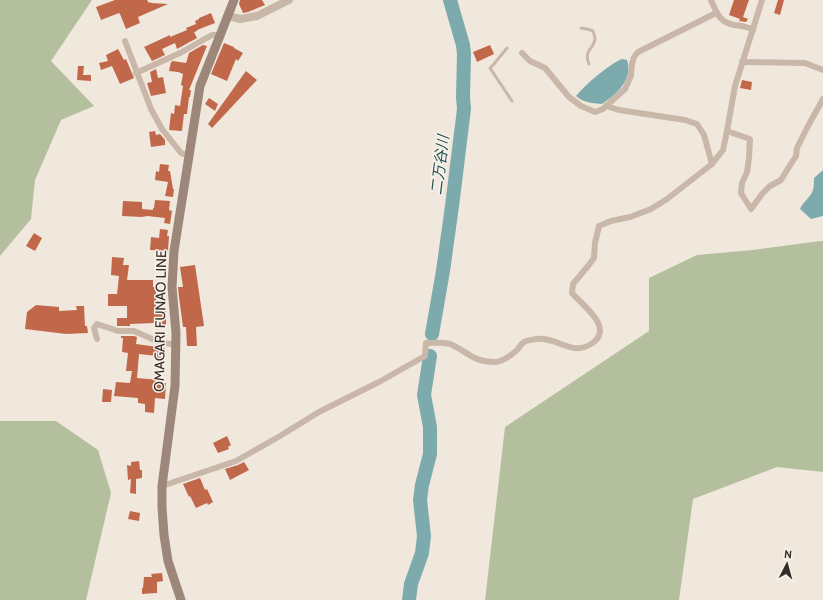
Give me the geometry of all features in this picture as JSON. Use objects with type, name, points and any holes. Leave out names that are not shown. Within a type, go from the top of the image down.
[{"type":"main road","name":"OMAGARI FUNAO LINE","points":[[181,600],[168,561],[162,507],[162,486],[175,386],[176,345],[172,287],[174,251],[200,86],[234,0]]},
{"type":"street","points":[[228,16],[240,19],[257,16],[288,0]]},
{"type":"street","points":[[711,0],[716,13],[723,22],[746,26],[753,30]]},
{"type":"street","points":[[162,486],[236,461],[319,412],[379,382],[425,356],[426,344],[440,342],[450,344],[479,360],[492,362],[502,361],[524,342],[536,339],[546,339],[575,348],[586,347],[595,341],[600,334],[600,324],[592,313],[572,293],[573,284],[594,258],[598,226],[651,210],[712,164],[723,150],[735,86],[762,0]]},
{"type":"street","points":[[522,53],[530,61],[545,68],[569,97],[581,106],[595,112],[603,109],[625,89],[631,76],[634,57],[638,52],[716,13]]},
{"type":"street","points":[[136,72],[180,53],[212,35],[220,35]]},
{"type":"street","points":[[124,41],[151,109],[162,129],[181,153],[189,156]]},
{"type":"street","points":[[742,62],[805,63],[823,70]]},
{"type":"street","points":[[727,131],[750,140],[750,158],[747,172],[742,183],[741,193],[751,209],[770,186],[781,180],[789,168],[796,156],[797,148],[823,99]]},
{"type":"street","points":[[606,106],[619,110],[685,120],[697,124],[704,134],[712,164]]},
{"type":"street","points":[[97,339],[94,328],[97,324],[118,331],[134,331],[159,342],[176,345]]},
{"type":"lane","points":[[581,28],[593,31],[595,38],[587,58],[589,64]]},
{"type":"lane","points":[[507,48],[490,68],[512,101]]},
{"type":"green space","points":[[0,0],[92,0],[51,61],[94,106],[61,120],[35,180],[31,219],[0,256]]},
{"type":"green space","points":[[823,241],[823,472],[777,467],[693,499],[679,600],[485,600],[505,427],[649,331],[649,278],[697,255],[752,250]]},
{"type":"green space","points":[[0,421],[56,421],[98,450],[111,493],[86,600],[0,600]]},
{"type":"water","points":[[622,59],[627,60],[629,67],[628,74],[622,86],[613,96],[602,104],[585,101],[576,96],[598,75]]},
{"type":"water","points":[[823,170],[823,216],[811,219],[800,209],[813,191],[814,178]]},
{"type":"building","points":[[115,0],[147,0],[149,3],[168,4],[138,17],[140,23],[126,29],[119,13],[101,20],[96,7]]},
{"type":"building","points":[[240,0],[262,0],[265,5],[243,13],[239,4]]},
{"type":"building","points":[[734,0],[749,0],[743,17],[748,19],[746,22],[739,21],[740,19],[729,15]]},
{"type":"building","points":[[778,0],[784,0],[780,15],[774,13]]},
{"type":"building","points":[[211,13],[215,23],[194,32],[197,38],[177,49],[175,43],[162,49],[165,55],[152,61],[144,47],[170,35],[170,37],[187,30],[186,28],[196,24],[195,21],[199,18]]},
{"type":"building","points":[[224,43],[243,53],[238,61],[236,59],[227,81],[211,74]]},
{"type":"building","points":[[203,45],[207,46],[189,90],[191,90],[190,97],[187,114],[184,114],[182,131],[169,130],[171,113],[174,114],[175,105],[180,106],[183,86],[181,85],[183,74],[169,71],[171,62],[186,63],[189,53]]},
{"type":"building","points":[[490,45],[494,54],[477,62],[473,52]]},
{"type":"building","points":[[118,49],[124,60],[126,59],[134,78],[120,84],[112,66],[101,70],[99,63],[108,61],[106,55]]},
{"type":"building","points":[[78,66],[84,66],[83,75],[91,75],[91,81],[77,80]]},
{"type":"building","points":[[156,69],[158,78],[163,77],[166,93],[151,96],[147,83],[152,82],[150,72]]},
{"type":"building","points":[[246,71],[257,80],[212,128],[208,124]]},
{"type":"building","points":[[742,80],[752,82],[751,90],[740,88]]},
{"type":"building","points":[[209,98],[218,104],[215,111],[205,104]]},
{"type":"building","points":[[155,131],[156,135],[160,134],[165,140],[165,145],[151,147],[149,132]]},
{"type":"building","points":[[160,164],[169,165],[168,171],[170,171],[174,189],[173,197],[165,196],[168,182],[155,180],[156,171],[159,172]]},
{"type":"building","points":[[155,200],[170,201],[169,210],[172,211],[170,224],[164,223],[165,218],[122,216],[123,201],[142,202],[142,209],[153,210]]},
{"type":"building","points":[[160,229],[168,230],[168,251],[150,250],[151,237],[159,238]]},
{"type":"building","points":[[34,233],[42,238],[35,251],[26,246]]},
{"type":"building","points":[[112,257],[124,258],[123,265],[129,265],[127,280],[153,280],[153,287],[156,287],[156,309],[166,309],[166,325],[154,325],[154,323],[117,326],[117,318],[127,318],[127,306],[108,306],[108,294],[117,294],[119,276],[111,275]]},
{"type":"building","points":[[195,265],[204,326],[196,327],[197,346],[187,346],[186,327],[183,327],[178,287],[183,287],[180,267]]},
{"type":"building","points":[[36,305],[59,307],[59,311],[77,310],[76,306],[84,306],[85,326],[87,326],[88,333],[66,334],[25,329],[27,312]]},
{"type":"building","points":[[121,336],[137,337],[136,344],[165,348],[163,358],[139,354],[137,378],[160,380],[160,383],[166,383],[165,399],[155,398],[154,413],[145,412],[145,404],[138,403],[138,398],[114,396],[116,382],[130,383],[132,371],[126,371],[128,353],[122,352],[123,338],[121,338]]},
{"type":"building","points":[[103,389],[112,390],[111,402],[102,402]]},
{"type":"building","points":[[227,436],[231,445],[228,447],[229,449],[218,453],[213,443]]},
{"type":"building","points":[[139,461],[140,470],[142,470],[142,478],[136,479],[136,494],[130,493],[131,479],[128,480],[127,465],[131,466],[131,462]]},
{"type":"building","points":[[244,462],[249,470],[230,480],[225,469]]},
{"type":"building","points":[[200,478],[205,490],[207,489],[213,502],[196,508],[183,484]]},
{"type":"building","points":[[130,511],[140,513],[139,521],[128,519]]},
{"type":"building","points":[[162,573],[163,581],[157,582],[157,593],[142,594],[144,577],[152,577],[151,574]]},
{"type":"waterway","name":"二万谷川","points":[[432,334],[443,271],[464,109],[463,45],[450,0]]},
{"type":"waterway","name":"二万谷川","points":[[409,600],[411,584],[422,553],[424,536],[420,500],[422,485],[430,454],[430,427],[424,395],[430,356]]}]
